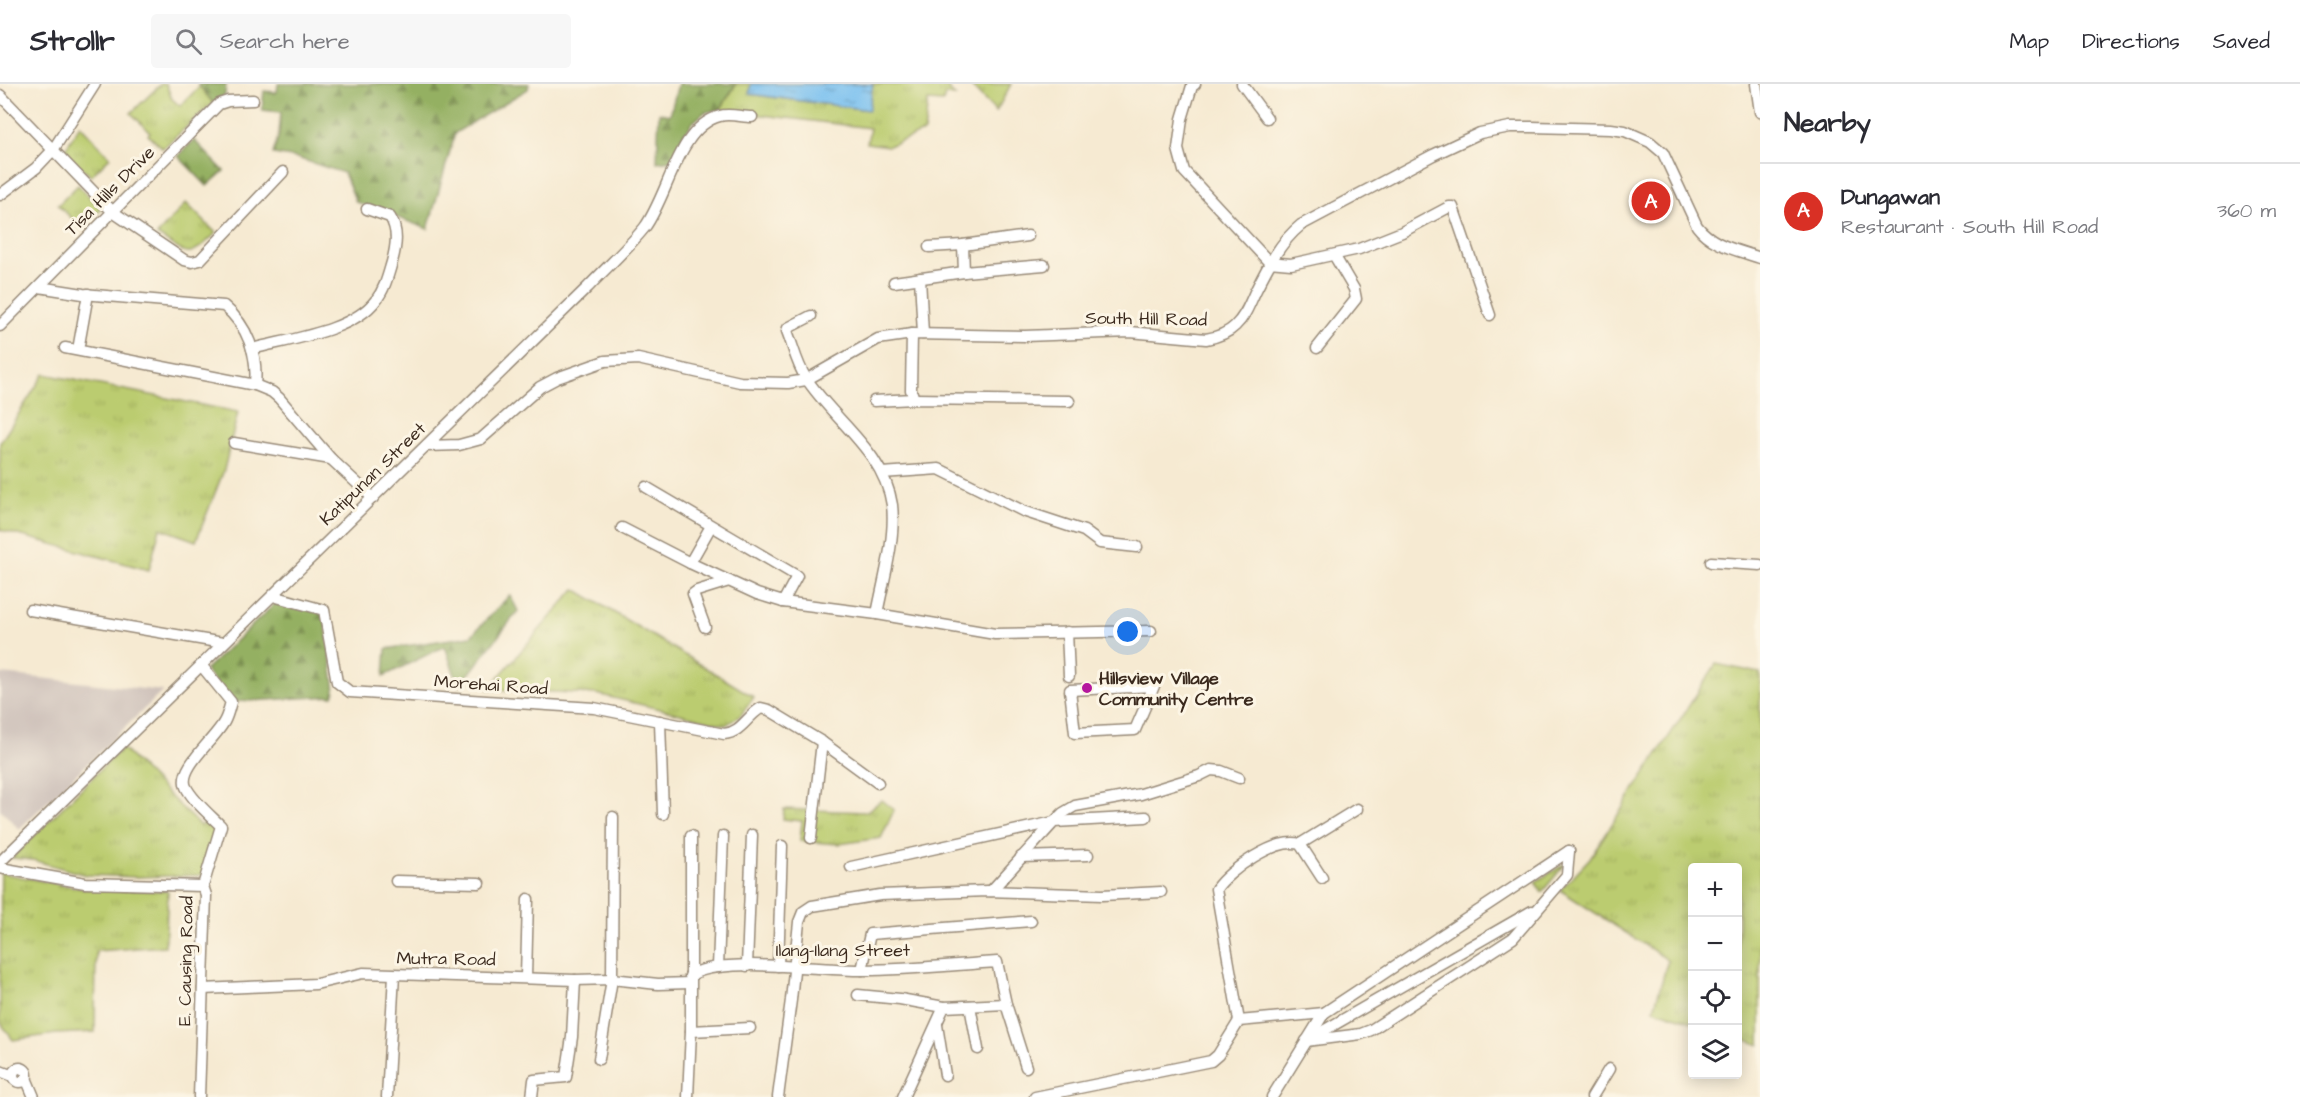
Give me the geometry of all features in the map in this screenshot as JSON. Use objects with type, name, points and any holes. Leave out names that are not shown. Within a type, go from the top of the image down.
[{"type":"street","points":[[0,195],[36,168],[53,150],[95,84]]},
{"type":"street","points":[[1195,84],[1192,86],[1182,119],[1178,149],[1184,171],[1269,262],[1291,264],[1359,249],[1402,232],[1453,207],[1490,315]]},
{"type":"street","points":[[1242,84],[1268,118]]},
{"type":"street","points":[[1756,84],[1760,112]]},
{"type":"street","name":"Tisa Hills Drive","points":[[0,326],[219,104],[228,101],[253,100]]},
{"type":"street","points":[[2,101],[113,212],[184,260],[192,262],[200,260],[283,172]]},
{"type":"street","name":"Katipunan Street","points":[[0,862],[588,287],[645,226],[669,181],[687,140],[703,122],[722,115],[752,117]]},
{"type":"street","name":"South Hill Road","points":[[427,446],[459,445],[482,440],[540,387],[605,360],[638,358],[741,382],[772,384],[807,380],[878,339],[918,334],[1015,336],[1130,332],[1206,339],[1226,333],[1243,317],[1269,262],[1291,232],[1301,225],[1433,155],[1480,133],[1510,127],[1611,129],[1625,131],[1650,142],[1663,153],[1697,226],[1703,234],[1711,240],[1760,258]]},
{"type":"street","points":[[252,349],[339,326],[368,309],[375,302],[387,279],[397,236],[390,217],[367,209]]},
{"type":"street","points":[[929,246],[963,245],[1028,236]]},
{"type":"street","points":[[963,245],[964,272]]},
{"type":"street","points":[[1317,348],[1356,299],[1354,289],[1334,255]]},
{"type":"street","points":[[894,282],[964,272],[1044,265]]},
{"type":"street","points":[[914,399],[911,390],[918,334],[920,278]]},
{"type":"street","points":[[39,287],[88,294],[224,306],[240,321],[252,349],[257,370],[255,385]]},
{"type":"street","points":[[78,350],[88,294]]},
{"type":"street","points":[[811,316],[788,328],[787,331],[807,380],[866,448],[882,473],[889,490],[892,508],[891,533],[877,614]]},
{"type":"street","points":[[65,348],[255,385],[272,392],[332,459],[373,498]]},
{"type":"street","points":[[874,402],[914,399],[1069,401]]},
{"type":"street","points":[[234,443],[332,459]]},
{"type":"street","points":[[882,473],[939,469],[1023,511],[1084,531],[1101,543],[1137,547]]},
{"type":"street","points":[[646,487],[796,576],[783,602]]},
{"type":"street","points":[[690,563],[711,526]]},
{"type":"street","points":[[622,528],[729,581],[783,602],[877,614],[995,634],[1151,631]]},
{"type":"street","points":[[1712,562],[1760,565]]},
{"type":"street","points":[[705,627],[693,594],[729,581]]},
{"type":"street","name":"Morehai Road","points":[[273,596],[324,610],[337,682],[350,692],[594,708],[724,734],[741,729],[753,713],[761,708],[769,710],[822,742]]},
{"type":"street","points":[[30,610],[223,644]]},
{"type":"street","points":[[1067,632],[1069,676]]},
{"type":"street","points":[[201,665],[231,702],[225,720],[187,769],[184,779],[186,788],[221,826],[203,886]]},
{"type":"street","points":[[1154,686],[1135,730],[1075,733],[1070,690],[1154,686]]},
{"type":"street","points":[[660,721],[663,814]]},
{"type":"street","points":[[811,838],[822,742],[878,783]]},
{"type":"street","points":[[991,891],[1054,822],[1075,806],[1141,794],[1211,770],[1239,778]]},
{"type":"street","points":[[1300,844],[1358,809]]},
{"type":"street","points":[[599,1059],[612,979],[614,816]]},
{"type":"street","points":[[851,867],[1054,822],[1146,817]]},
{"type":"street","points":[[747,966],[752,834]]},
{"type":"street","points":[[688,1097],[691,1031],[692,836]]},
{"type":"street","points":[[717,967],[723,836]]},
{"type":"street","points":[[1035,1097],[1211,1061],[1218,1055],[1239,1021],[1216,889],[1230,874],[1272,848],[1292,842],[1300,844],[1322,878]]},
{"type":"street","points":[[778,966],[782,846]]},
{"type":"street","points":[[1272,1097],[1306,1041],[1324,1012],[1569,851],[1567,875],[1513,938],[1371,1030],[1361,1034],[1306,1041]]},
{"type":"street","points":[[1021,857],[1088,855]]},
{"type":"street","name":"E. Causing Road","points":[[0,868],[85,883],[203,886],[206,896],[199,1097]]},
{"type":"street","points":[[396,881],[479,883]]},
{"type":"street","points":[[778,1097],[799,922],[803,912],[812,906],[880,895],[991,891],[1102,895],[1161,892]]},
{"type":"street","points":[[526,977],[528,899]]},
{"type":"street","points":[[1306,1041],[1540,907]]},
{"type":"street","points":[[862,970],[870,934],[1031,921]]},
{"type":"street","name":"Ilang-Ilang Street","points":[[690,980],[698,970],[717,967],[778,966],[862,970],[997,962],[1006,1004]]},
{"type":"street","name":"Mutra Road","points":[[203,989],[316,984],[363,973],[575,980],[612,979],[658,984],[690,980]]},
{"type":"street","points":[[387,1097],[394,975]]},
{"type":"street","points":[[532,1097],[534,1080],[567,1077],[575,980]]},
{"type":"street","points":[[858,995],[900,999],[944,1007],[1006,1004],[1026,1067]]},
{"type":"street","points":[[970,1006],[978,1049]]},
{"type":"street","points":[[903,1097],[944,1007]]},
{"type":"street","points":[[1239,1021],[1324,1012]]},
{"type":"street","points":[[937,1025],[945,1075]]},
{"type":"street","points":[[691,1031],[750,1028]]},
{"type":"street","points":[[0,1071],[13,1076],[13,1072],[19,1068],[26,1071],[26,1078],[34,1097]]},
{"type":"street","points":[[1592,1097],[1610,1069]]},
{"type":"shaded area","points":[[0,674],[163,691],[19,829],[0,809]]},
{"type":"green space","points":[[161,84],[166,84],[172,99],[180,106],[200,86],[213,103],[163,148],[148,135],[150,132],[131,113]]},
{"type":"green space","points":[[198,84],[226,84],[225,95],[213,103]]},
{"type":"green space","points":[[278,84],[529,84],[528,89],[455,133],[428,229],[356,202],[344,173],[297,158],[273,154],[279,134],[281,112],[262,110],[264,91],[277,92]]},
{"type":"green space","points":[[678,84],[736,84],[720,110],[705,112],[691,124],[672,160],[657,162],[659,113],[670,115]]},
{"type":"green space","points":[[736,84],[751,84],[749,94],[868,110],[873,84],[944,84],[955,96],[945,95],[943,102],[928,101],[924,132],[888,146],[867,143],[870,128],[720,110]]},
{"type":"green space","points":[[969,84],[1011,84],[996,112]]},
{"type":"green space","points":[[80,125],[110,157],[91,176],[64,151]]},
{"type":"green space","points":[[194,140],[224,171],[207,186],[178,156]]},
{"type":"green space","points":[[78,185],[101,209],[83,229],[58,205]]},
{"type":"green space","points":[[186,203],[216,233],[199,248],[187,252],[157,235]]},
{"type":"green space","points":[[44,374],[238,412],[224,470],[196,541],[160,528],[149,570],[0,530],[0,443]]},
{"type":"green space","points":[[575,589],[754,697],[741,715],[726,725],[597,694],[488,689]]},
{"type":"green space","points":[[510,595],[518,611],[459,687],[445,646],[384,676],[386,649],[471,636]]},
{"type":"green space","points":[[280,599],[324,611],[335,691],[333,696],[231,702],[205,670]]},
{"type":"green space","points":[[1716,664],[1760,673],[1760,1045],[1742,1038],[1742,863],[1688,863],[1688,1021],[1654,1009],[1668,960],[1560,890],[1590,858]]},
{"type":"green space","points":[[122,748],[200,826],[209,818],[220,830],[207,875],[136,877],[86,875],[33,860],[12,858]]},
{"type":"green space","points":[[882,800],[894,810],[881,838],[839,844],[800,841],[802,821],[783,819],[784,809],[866,812]]},
{"type":"green space","points":[[1566,863],[1542,892],[1535,882]]},
{"type":"green space","points":[[1,873],[84,889],[168,891],[165,946],[96,951],[95,1032],[13,1040],[0,1022]]},
{"type":"water","points":[[751,84],[873,84],[869,110],[749,94]]},
{"type":"place","name":"Dungawan","points":[[1651,201]]},
{"type":"place","name":"Hillsview Village Community Centre","points":[[1087,688]]}]
